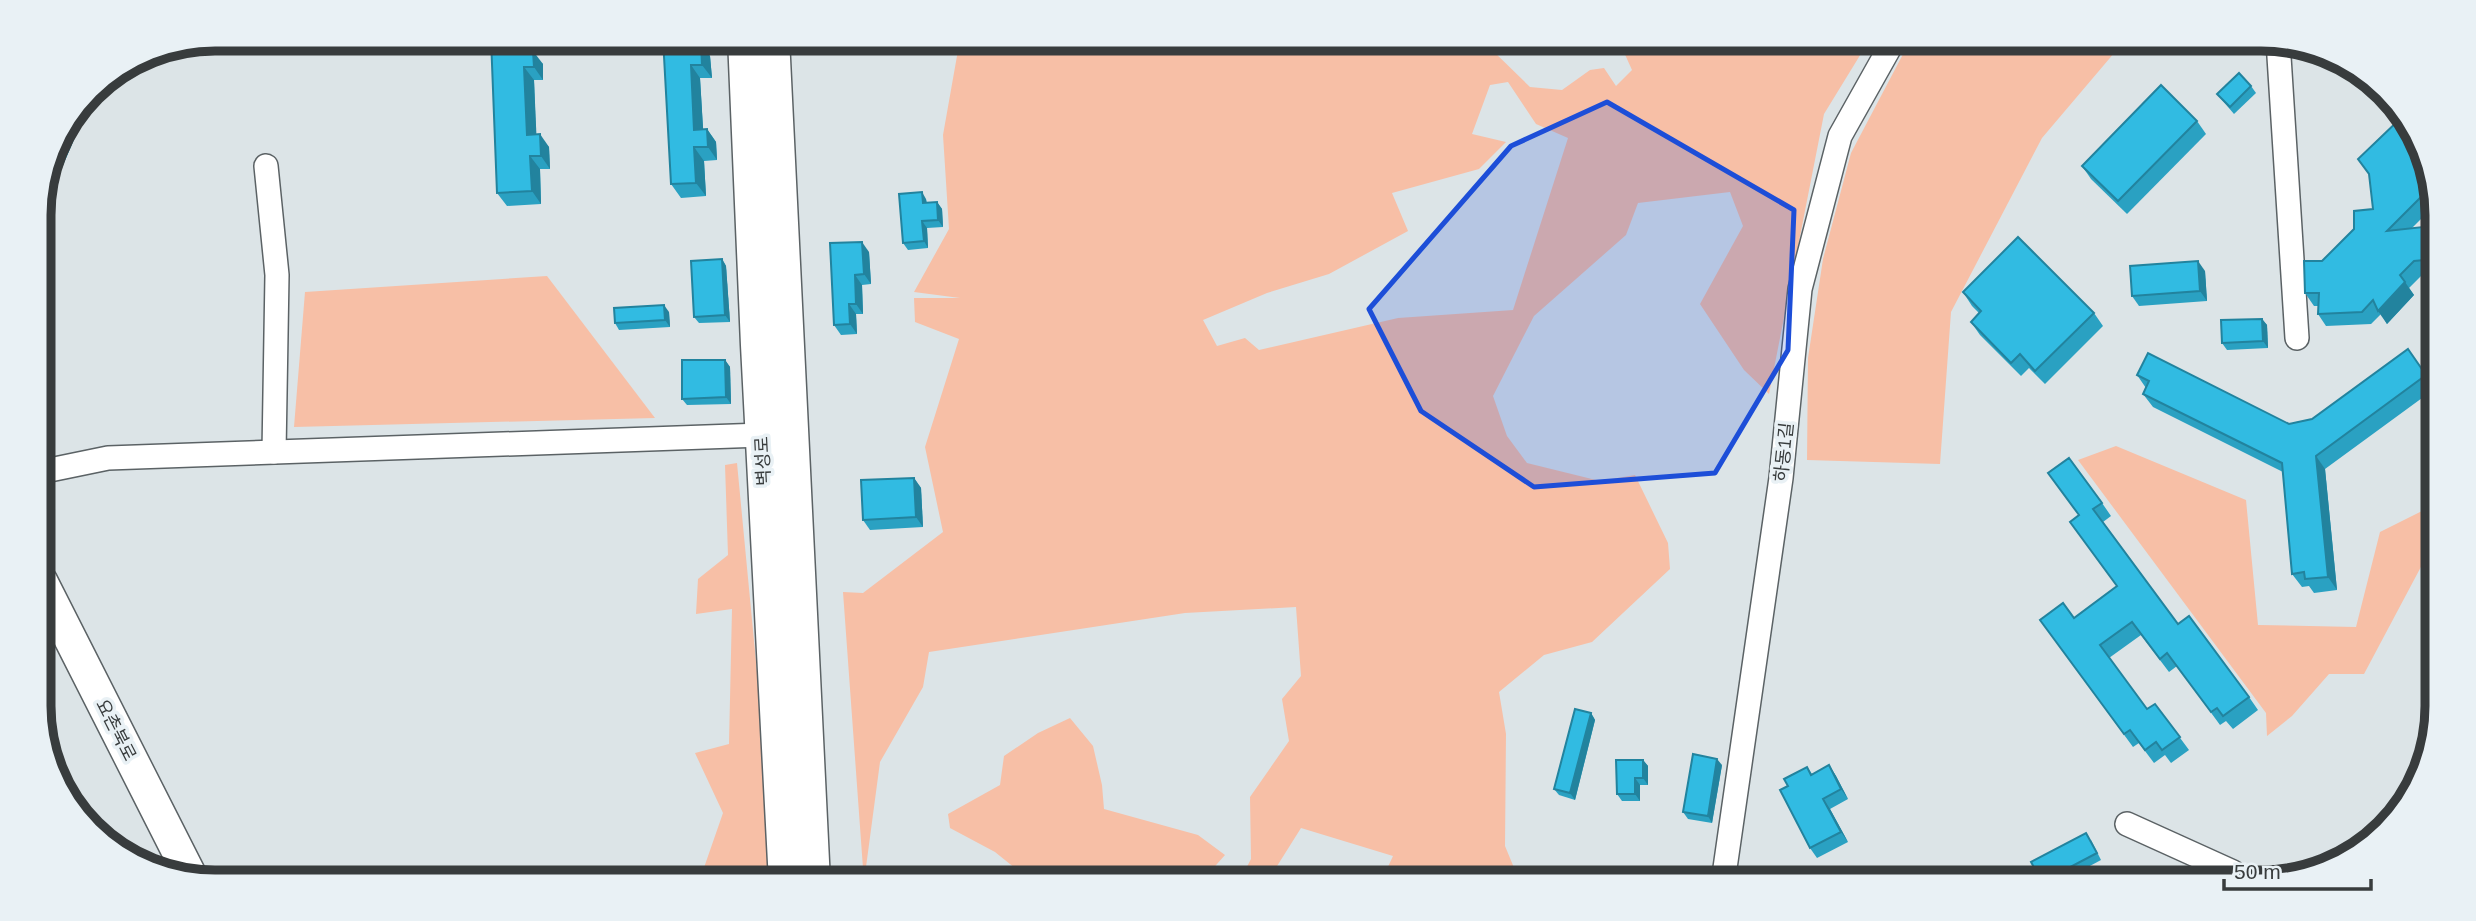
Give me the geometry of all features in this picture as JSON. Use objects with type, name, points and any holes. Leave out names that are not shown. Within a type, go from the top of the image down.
[{"type":"main road","name":"벽성로","points":[[745,51],[784,870]]},
{"type":"main road","name":"벽성로","points":[[774,51],[813,870]]},
{"type":"main road","name":"요촌북로","points":[[51,601],[186,867]]},
{"type":"street","name":"하동1길","points":[[1725,870],[1782,478],[1800,289],[1840,136],[1888,51]]},
{"type":"street","points":[[2279,52],[2297,338]]},
{"type":"street","points":[[267,166],[278,275],[274,452]]},
{"type":"street","points":[[51,470],[108,458],[762,435]]},
{"type":"street","points":[[2127,824],[2230,870]]},
{"type":"highlighted area","points":[[1607,102],[1794,210],[1788,350],[1715,473],[1534,487],[1421,411],[1369,309],[1511,146]]},
{"type":"shaded area","points":[[958,51],[1493,51],[1530,87],[1562,90],[1590,70],[1604,68],[1616,86],[1632,70],[1623,51],[1863,51],[1824,114],[1769,394],[1744,370],[1700,304],[1743,226],[1730,192],[1638,203],[1626,235],[1534,316],[1493,396],[1507,436],[1527,463],[1600,481],[1635,475],[1668,543],[1670,569],[1592,642],[1544,655],[1499,692],[1506,734],[1505,846],[1515,870],[1387,870],[1393,856],[1301,828],[1275,870],[1245,870],[1251,859],[1250,797],[1289,741],[1282,699],[1301,676],[1296,607],[1185,613],[929,652],[923,687],[880,762],[866,870],[863,870],[843,592],[863,593],[943,532],[925,447],[959,339],[915,322],[914,298],[960,298],[914,292],[949,229],[943,135]],"holes":[[[1508,82],[1536,124],[1568,138],[1513,310],[1398,318],[1259,350],[1245,338],[1217,346],[1203,320],[1267,293],[1329,274],[1408,231],[1392,193],[1479,169],[1506,142],[1472,134],[1490,85]]]},
{"type":"shaded area","points":[[1905,51],[2116,51],[2042,138],[1951,312],[1940,464],[1807,460],[1808,358],[1823,259],[1851,153]]},
{"type":"shaded area","points":[[547,276],[655,418],[294,427],[305,292]]},
{"type":"shaded area","points":[[2116,446],[2246,500],[2258,625],[2356,627],[2380,532],[2425,510],[2425,559],[2364,674],[2329,674],[2292,716],[2267,736],[2266,713],[2078,460]]},
{"type":"shaded area","points":[[737,463],[770,808],[772,870],[703,870],[723,813],[695,753],[729,744],[732,609],[696,614],[698,579],[728,555],[725,465]]},
{"type":"shaded area","points":[[1070,718],[1093,746],[1102,785],[1104,809],[1198,835],[1225,855],[1212,870],[1018,870],[995,852],[950,828],[948,814],[1000,785],[1004,756],[1038,733]]},
{"type":"building","points":[[492,51],[533,51],[534,67],[524,67],[527,135],[540,134],[541,156],[530,156],[532,191],[497,193]]},
{"type":"building","points":[[664,51],[701,51],[702,65],[691,65],[694,130],[707,129],[708,147],[694,147],[696,183],[671,184]]},
{"type":"building","points":[[2239,73],[2251,86],[2230,107],[2217,94]]},
{"type":"building","points":[[2161,85],[2197,121],[2118,201],[2082,166]]},
{"type":"building","points":[[2397,122],[2413,152],[2424,194],[2387,231],[2425,227],[2425,260],[2414,261],[2400,275],[2405,282],[2378,311],[2373,300],[2362,312],[2318,314],[2319,293],[2305,293],[2304,261],[2322,261],[2354,229],[2354,211],[2373,209],[2369,174],[2358,159]]},
{"type":"building","points":[[922,192],[923,203],[937,202],[938,220],[922,221],[924,241],[903,243],[899,194]]},
{"type":"building","points":[[2018,237],[2094,313],[2035,371],[2020,354],[2011,363],[1971,322],[1981,311],[1963,292]]},
{"type":"building","points":[[862,242],[864,274],[855,275],[856,304],[849,304],[850,324],[834,325],[830,243]]},
{"type":"building","points":[[722,259],[725,315],[694,317],[691,261]]},
{"type":"building","points":[[2198,261],[2200,291],[2132,296],[2130,266]]},
{"type":"building","points":[[664,305],[665,320],[615,323],[614,308]]},
{"type":"building","points":[[2262,319],[2263,341],[2222,343],[2221,320]]},
{"type":"building","points":[[2408,349],[2425,374],[2316,456],[2328,577],[2305,579],[2304,572],[2292,574],[2282,463],[2143,394],[2149,381],[2137,375],[2148,353],[2289,424],[2312,419]]},
{"type":"building","points":[[682,360],[725,360],[726,397],[682,399]]},
{"type":"building","points":[[2069,458],[2102,503],[2093,509],[2178,624],[2189,616],[2249,697],[2223,716],[2217,708],[2211,712],[2167,653],[2160,659],[2132,622],[2100,645],[2147,709],[2155,704],[2180,737],[2162,750],[2156,742],[2145,750],[2130,730],[2124,734],[2040,620],[2063,603],[2074,618],[2117,586],[2070,522],[2079,515],[2048,473]]},
{"type":"building","points":[[914,478],[916,517],[863,520],[861,480]]},
{"type":"building","points":[[1575,709],[1591,713],[1570,793],[1554,789]]},
{"type":"building","points":[[1693,754],[1717,759],[1708,816],[1683,812]]},
{"type":"building","points":[[1616,760],[1643,760],[1643,778],[1635,778],[1635,794],[1617,794]]},
{"type":"building","points":[[1829,765],[1841,789],[1823,799],[1841,832],[1810,848],[1780,790],[1788,786],[1784,779],[1807,767],[1811,775]]},
{"type":"building","points":[[2086,833],[2097,853],[2065,870],[2035,870],[2031,862]]}]
